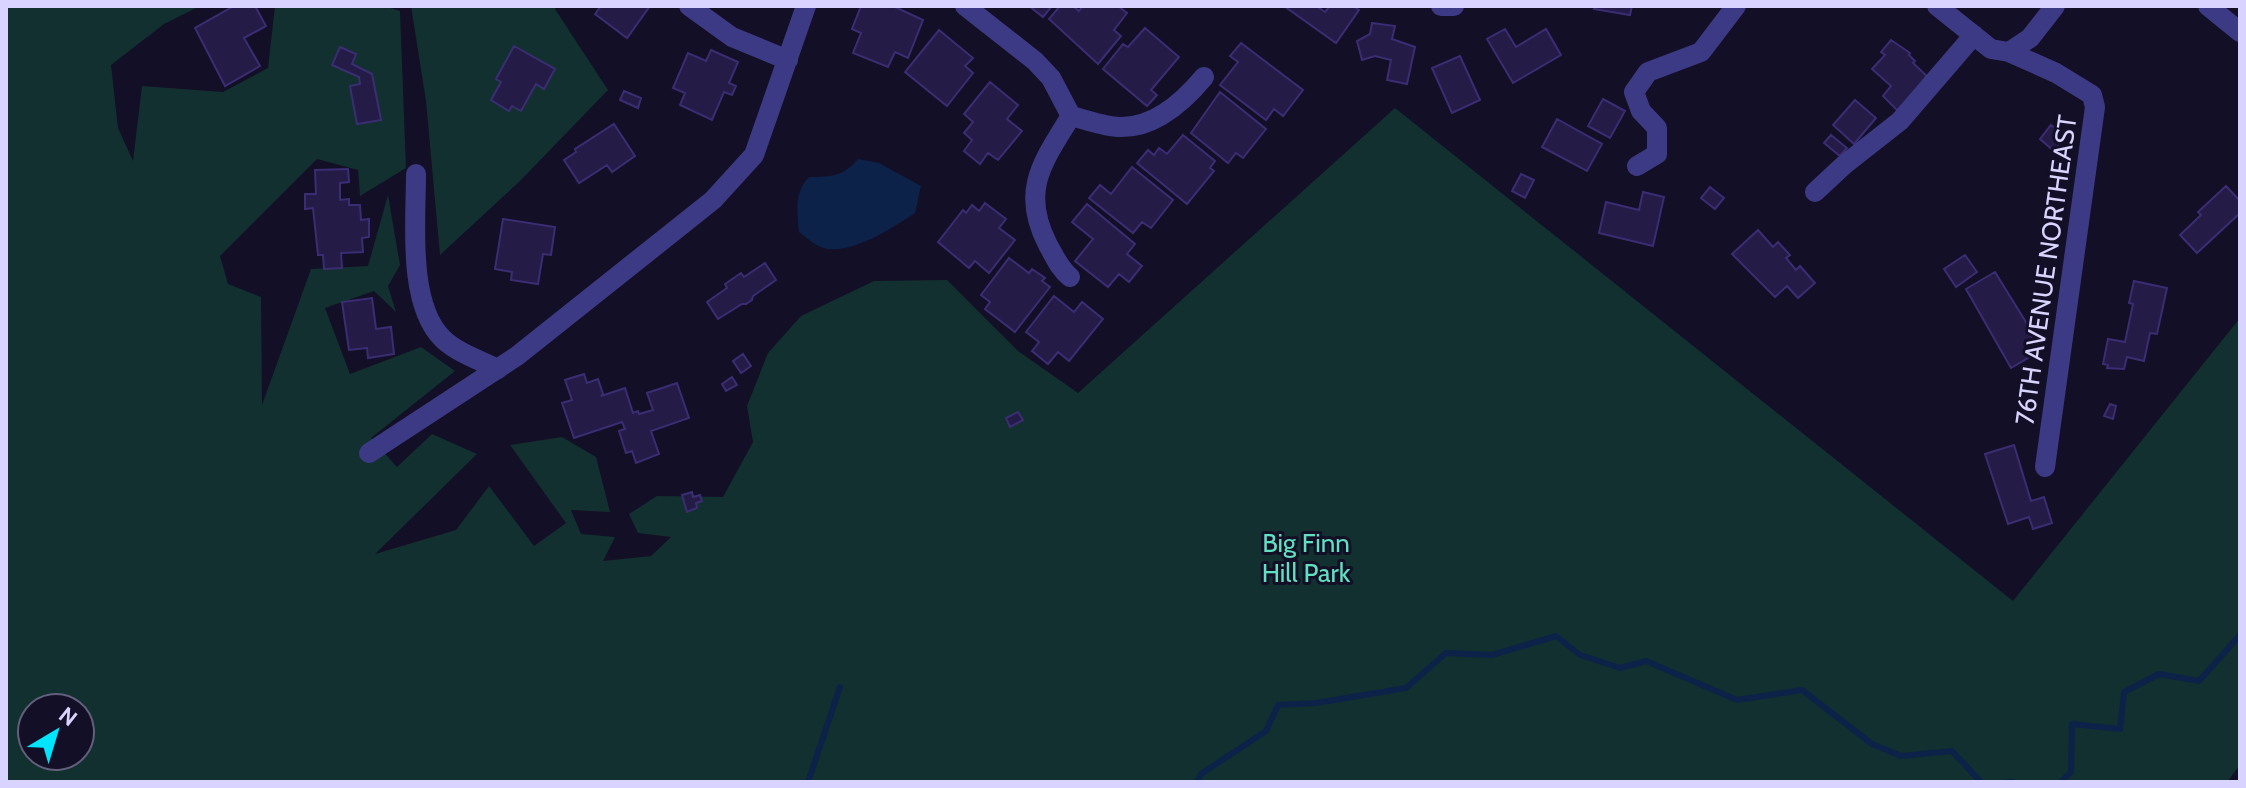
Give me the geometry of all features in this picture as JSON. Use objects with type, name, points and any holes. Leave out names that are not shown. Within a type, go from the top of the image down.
[{"type":"street","points":[[689,6],[732,37],[788,60]]},
{"type":"street","points":[[369,453],[498,369],[713,200],[734,180],[754,155],[806,6]]},
{"type":"street","points":[[965,6],[1035,61],[1051,78],[1071,116],[1121,127],[1155,119],[1183,102],[1204,77]]},
{"type":"street","points":[[1441,6],[1454,6]]},
{"type":"street","points":[[1637,166],[1657,154],[1657,128],[1641,111],[1634,92],[1648,72],[1701,52],[1736,6]]},
{"type":"street","name":"76TH AVENUE NORTHEAST","points":[[1937,6],[1991,49],[2009,52],[2056,73],[2092,95],[2095,107],[2045,467]]},
{"type":"street","points":[[2009,52],[2030,38],[2055,6]]},
{"type":"street","points":[[2208,6],[2240,32]]},
{"type":"street","points":[[1815,192],[1900,121],[1974,35]]},
{"type":"street","points":[[1070,277],[1061,269],[1043,235],[1034,208],[1034,191],[1044,159],[1071,116]]},
{"type":"street","points":[[416,174],[416,260],[430,322],[444,341],[498,369]]},
{"type":"green space","name":"Big Finn Hill Park","points":[[6,6],[200,6],[164,24],[111,65],[118,128],[133,161],[142,86],[223,92],[268,68],[275,6],[384,6],[400,11],[406,168],[360,196],[358,170],[317,159],[220,256],[228,284],[261,297],[262,405],[311,269],[368,266],[388,195],[400,265],[388,286],[396,312],[374,291],[325,308],[350,374],[421,347],[455,371],[371,438],[397,467],[432,434],[477,454],[375,554],[456,530],[489,486],[534,546],[566,523],[510,445],[562,437],[596,457],[610,512],[571,510],[581,534],[615,537],[603,561],[651,556],[671,537],[638,533],[629,514],[657,496],[723,497],[753,442],[747,406],[768,353],[801,316],[874,281],[947,280],[1018,351],[1078,393],[1395,108],[2013,601],[2240,318],[2240,765],[2227,782],[6,782]]},
{"type":"green space","points":[[411,6],[556,6],[555,9],[608,90],[520,181],[440,255],[426,101]]},
{"type":"water","points":[[858,159],[879,163],[921,186],[915,213],[857,245],[832,249],[818,246],[799,232],[801,189],[809,177],[836,174],[848,169]]},
{"type":"building","points":[[234,6],[255,6],[266,26],[244,38],[260,66],[225,86],[195,28]]},
{"type":"building","points":[[601,6],[650,6],[627,38],[595,14]]},
{"type":"building","points":[[861,6],[893,6],[923,20],[908,58],[895,52],[888,67],[853,53],[861,33],[852,29]]},
{"type":"building","points":[[1029,6],[1052,6],[1043,17]]},
{"type":"building","points":[[1060,6],[1073,6],[1079,11],[1083,6],[1118,6],[1127,13],[1114,30],[1121,36],[1098,64],[1049,19]]},
{"type":"building","points":[[1284,6],[1316,6],[1325,12],[1330,6],[1353,6],[1359,10],[1336,43]]},
{"type":"building","points":[[1595,6],[1632,6],[1630,15],[1594,9]]},
{"type":"building","points":[[1372,23],[1395,26],[1392,39],[1415,47],[1407,84],[1387,80],[1391,60],[1375,56],[1362,60],[1357,41],[1370,34]]},
{"type":"building","points":[[1145,28],[1179,57],[1151,90],[1157,95],[1147,106],[1103,69],[1123,44],[1128,47]]},
{"type":"building","points":[[1505,29],[1516,47],[1546,29],[1561,55],[1513,83],[1487,39]]},
{"type":"building","points":[[939,30],[973,58],[965,66],[973,73],[947,106],[905,72]]},
{"type":"building","points":[[1891,40],[1910,53],[1915,61],[1913,63],[1930,79],[1900,113],[1883,96],[1891,86],[1872,69],[1885,55],[1881,52]]},
{"type":"building","points":[[1241,43],[1303,90],[1283,116],[1274,109],[1266,120],[1220,85],[1238,62],[1230,56]]},
{"type":"building","points":[[514,46],[555,69],[544,89],[536,84],[521,111],[512,106],[509,111],[491,100],[501,82],[496,79]]},
{"type":"building","points":[[340,47],[356,54],[352,64],[372,74],[381,120],[357,124],[350,86],[360,84],[359,77],[332,65]]},
{"type":"building","points":[[711,50],[738,62],[729,83],[736,86],[732,95],[724,92],[712,120],[680,105],[685,93],[673,88],[688,53],[706,61]]},
{"type":"building","points":[[1460,56],[1480,100],[1452,113],[1432,68]]},
{"type":"building","points":[[990,82],[1018,105],[1007,119],[1022,131],[998,160],[988,153],[980,164],[964,151],[972,140],[964,133],[973,122],[964,114]]},
{"type":"building","points":[[624,91],[641,98],[638,108],[620,100]]},
{"type":"building","points":[[1220,92],[1266,129],[1243,158],[1236,153],[1228,163],[1191,133]]},
{"type":"building","points":[[1603,99],[1625,111],[1610,138],[1588,126]]},
{"type":"building","points":[[1855,100],[1876,118],[1854,144],[1833,125]]},
{"type":"building","points":[[1557,119],[1602,144],[1587,171],[1542,147]]},
{"type":"building","points":[[614,124],[635,156],[612,172],[607,165],[579,183],[564,160],[576,152],[575,149]]},
{"type":"building","points":[[2051,125],[2066,137],[2054,151],[2040,139]]},
{"type":"building","points":[[1183,135],[1215,161],[1210,168],[1214,171],[1187,204],[1137,163],[1148,150],[1154,155],[1159,148],[1167,154]]},
{"type":"building","points":[[1831,135],[1847,148],[1840,156],[1824,143]]},
{"type":"building","points":[[1132,167],[1173,200],[1151,228],[1142,222],[1133,233],[1089,198],[1100,185],[1111,194]]},
{"type":"building","points":[[348,169],[349,182],[340,183],[340,200],[349,199],[349,205],[360,205],[361,220],[369,219],[369,237],[362,238],[363,252],[341,253],[342,268],[324,269],[323,255],[318,255],[313,208],[305,209],[305,194],[316,194],[315,170]]},
{"type":"building","points":[[1521,174],[1534,180],[1525,198],[1512,191]]},
{"type":"building","points":[[2226,186],[2240,201],[2240,213],[2197,253],[2180,235],[2201,215],[2198,212]]},
{"type":"building","points":[[1710,187],[1724,198],[1715,209],[1701,198]]},
{"type":"building","points":[[1643,192],[1664,197],[1653,246],[1599,233],[1606,202],[1639,210]]},
{"type":"building","points":[[985,203],[1006,219],[999,228],[1015,240],[989,273],[975,261],[969,268],[938,242],[963,210],[966,213],[972,205],[979,211]]},
{"type":"building","points":[[1087,204],[1135,244],[1127,254],[1142,266],[1129,282],[1119,274],[1108,287],[1075,261],[1093,239],[1072,222]]},
{"type":"building","points":[[503,219],[555,227],[551,255],[543,254],[538,284],[511,280],[512,272],[495,269]]},
{"type":"building","points":[[1758,230],[1773,247],[1778,242],[1790,255],[1786,258],[1796,270],[1800,266],[1815,283],[1798,298],[1787,286],[1775,297],[1732,254]]},
{"type":"building","points":[[1965,255],[1977,272],[1956,287],[1944,269]]},
{"type":"building","points":[[1009,258],[1029,273],[1032,269],[1045,278],[1042,281],[1050,287],[1015,332],[985,309],[990,302],[981,295]]},
{"type":"building","points":[[765,263],[776,280],[753,296],[752,300],[718,319],[707,302],[741,273],[744,277]]},
{"type":"building","points":[[1995,272],[2032,332],[2029,333],[2040,351],[2011,368],[1966,289]]},
{"type":"building","points":[[2134,281],[2167,288],[2157,334],[2150,333],[2144,361],[2127,357],[2124,369],[2107,368],[2108,365],[2103,364],[2108,339],[2125,342]]},
{"type":"building","points":[[1054,296],[1074,312],[1082,302],[1103,319],[1069,361],[1058,352],[1048,364],[1032,351],[1039,342],[1026,332]]},
{"type":"building","points":[[372,298],[376,329],[391,327],[394,354],[368,358],[367,348],[349,350],[342,302]]},
{"type":"building","points":[[743,354],[751,366],[741,373],[733,361]]},
{"type":"building","points":[[584,374],[587,383],[598,379],[601,396],[625,388],[633,413],[638,411],[639,414],[653,410],[647,393],[677,383],[689,418],[651,431],[659,454],[636,463],[632,451],[626,453],[619,431],[625,429],[622,422],[574,438],[562,403],[572,400],[565,380]]},
{"type":"building","points":[[732,377],[737,385],[726,391],[722,384]]},
{"type":"building","points":[[2110,404],[2116,406],[2113,419],[2104,416]]},
{"type":"building","points":[[1018,412],[1023,420],[1010,427],[1006,418]]},
{"type":"building","points":[[2014,445],[2031,501],[2044,497],[2052,523],[2033,529],[2029,517],[2008,524],[1985,454]]},
{"type":"building","points":[[692,492],[693,497],[700,495],[702,501],[696,503],[697,508],[687,512],[682,495]]},
{"type":"waterway","points":[[2061,782],[2071,772],[2072,724],[2120,729],[2124,692],[2159,674],[2199,681],[2240,635]]},
{"type":"waterway","points":[[1197,782],[1201,774],[1266,731],[1278,705],[1316,703],[1406,688],[1446,653],[1492,655],[1556,636],[1580,655],[1620,668],[1646,661],[1737,700],[1802,690],[1872,744],[1901,756],[1952,751],[1981,782]]},
{"type":"waterway","points":[[808,782],[840,687]]},
{"type":"waterway","points":[[2006,782],[2013,782]]}]
